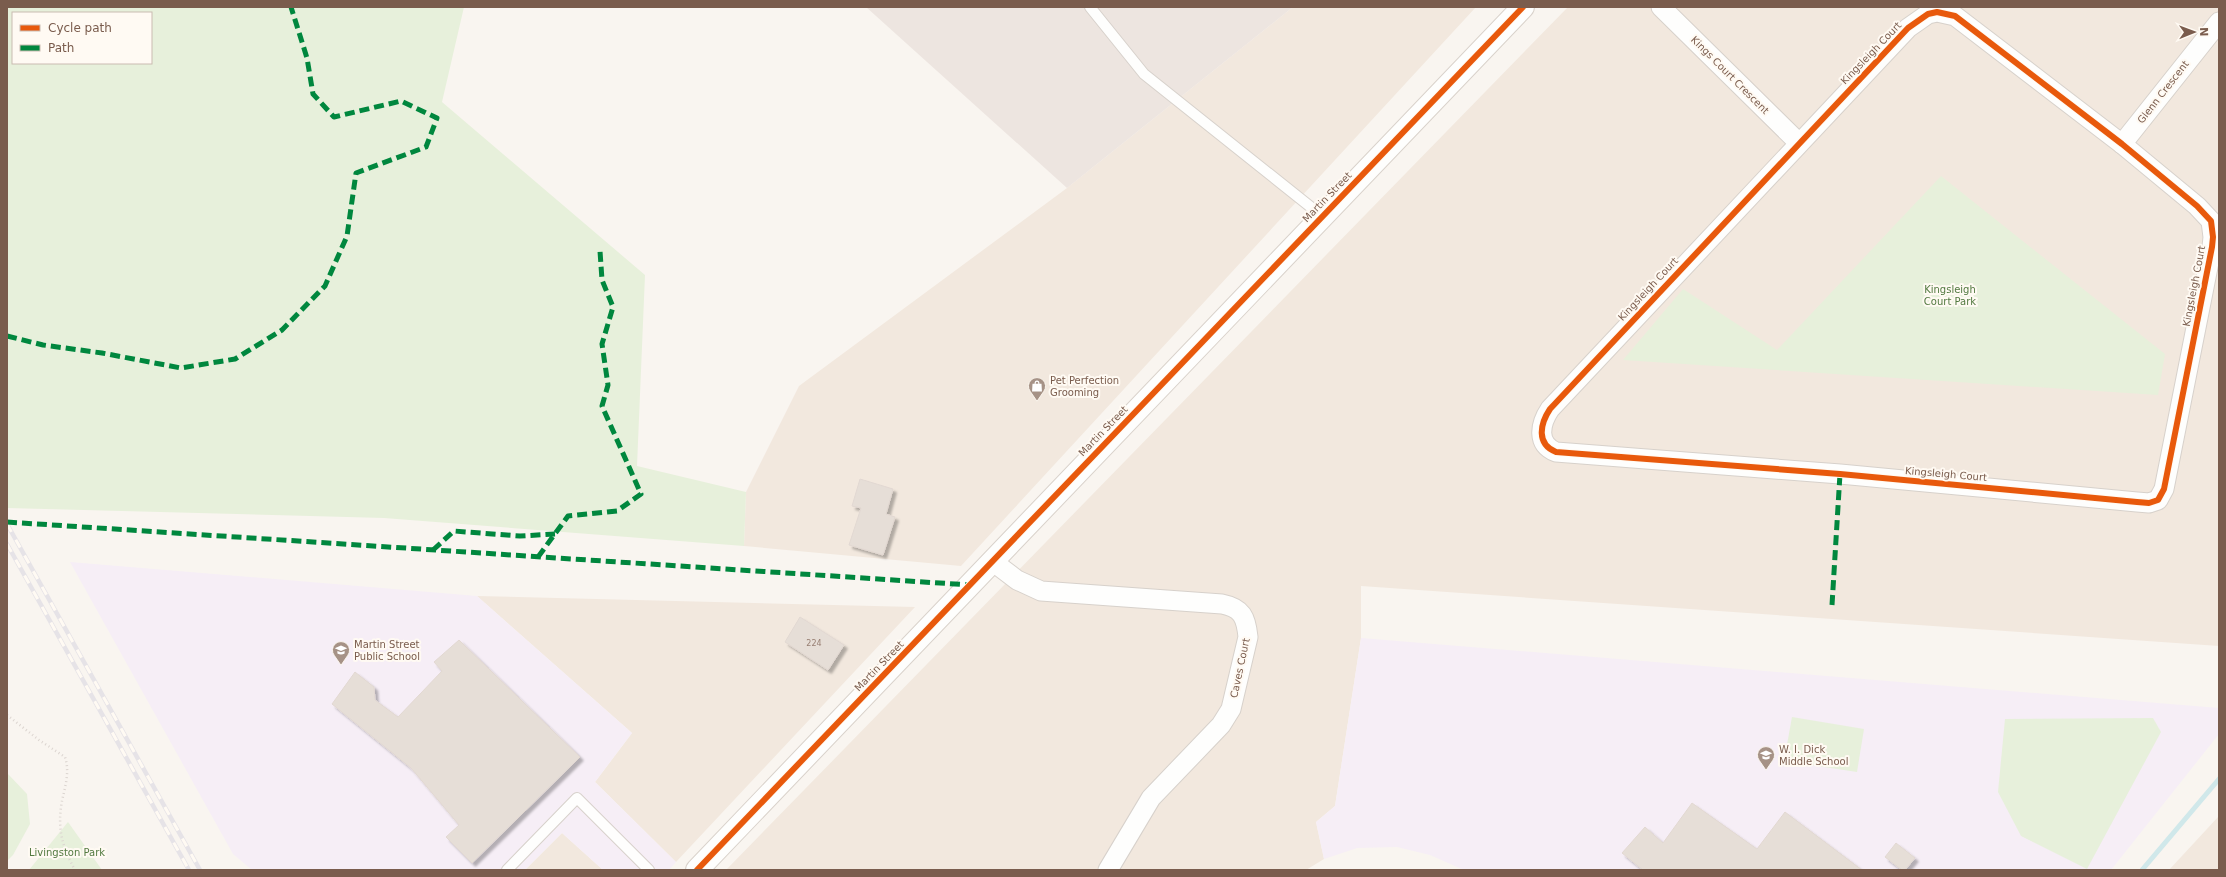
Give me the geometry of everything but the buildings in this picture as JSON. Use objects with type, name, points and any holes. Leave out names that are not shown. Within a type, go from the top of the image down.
[{"type":"street","name":"Martin Street","points":[[697,870],[1523,7]]},
{"type":"street","name":"Kings Court Crescent","points":[[1661,7],[1799,143]]},
{"type":"street","name":"Kingsleigh Court","points":[[1937,12],[1955,16],[2122,144],[2197,206],[2211,221],[2213,237],[2164,489],[2158,500],[2149,503],[2137,502],[1840,474],[1556,452],[1547,448],[1542,437],[1544,420],[1550,409],[1799,143],[1908,28],[1928,14],[1937,12]]},
{"type":"street","name":"Glenn Crescent","points":[[2122,144],[2219,22]]},
{"type":"street","name":"Caves Court","points":[[992,561],[1017,580],[1040,591],[1235,606],[1242,614],[1247,625],[1248,637],[1231,709],[1221,725],[1151,798],[1108,870]]},
{"type":"lane","points":[[1090,7],[1144,74],[1322,216]]},
{"type":"lane","points":[[507,870],[577,798],[650,870]]},
{"type":"path","points":[[7,715],[27,732],[65,757],[67,772],[62,802],[60,829],[64,851],[75,870]]},
{"type":"shaded area","points":[[866,7],[1293,7],[1067,188]]},
{"type":"shaded area","points":[[1293,7],[1476,7],[961,566],[744,546],[746,492],[799,386],[1067,188]]},
{"type":"shaded area","points":[[1568,7],[2219,7],[2219,646],[1361,586],[1361,638],[1335,806],[1316,822],[1324,859],[1306,870],[726,870]]},
{"type":"shaded area","name":"Martin Street Public School","points":[[70,562],[477,596],[632,733],[595,782],[676,862],[669,870],[603,870],[562,833],[525,870],[252,870],[233,854]]},
{"type":"shaded area","points":[[477,596],[915,607],[676,862],[595,782],[632,733]]},
{"type":"shaded area","name":"W. I. Dick Middle School","points":[[1361,638],[2219,708],[2219,734],[2111,870],[1464,870],[1430,855],[1397,847],[1357,848],[1324,859],[1316,822],[1335,806]]},
{"type":"shaded area","points":[[2219,816],[2219,870],[2169,870]]},
{"type":"shaded area","points":[[562,833],[603,870],[525,870]]},
{"type":"green space","points":[[7,7],[464,7],[442,102],[645,275],[637,466],[746,492],[744,546],[384,518],[7,508]]},
{"type":"green space","name":"Kingsleigh Court Park","points":[[1941,176],[2165,354],[2158,395],[1623,360],[1683,289],[1777,350]]},
{"type":"green space","points":[[1792,717],[1864,729],[1857,772],[1784,761]]},
{"type":"green space","points":[[2153,718],[2161,732],[2087,869],[2021,836],[1998,792],[2005,719]]},
{"type":"green space","points":[[7,773],[27,794],[30,824],[13,855],[7,861]]},
{"type":"green space","name":"Livingston Park","points":[[68,822],[102,870],[29,870]]},
{"type":"waterway","points":[[2142,870],[2219,779]]},
{"type":"railway","points":[[7,524],[200,870]]},
{"type":"railway","points":[[7,544],[189,870]]},
{"type":"marked path","points":[[7,336],[43,345],[102,353],[181,368],[235,359],[282,330],[325,286],[347,236],[356,173],[426,147],[437,118],[401,101],[334,117],[313,94],[307,58],[291,7]]},
{"type":"marked path","points":[[538,557],[568,516],[617,511],[641,494],[602,406],[608,385],[602,344],[613,307],[602,280],[600,251]]},
{"type":"marked path","points":[[1832,605],[1840,474]]},
{"type":"marked path","points":[[7,522],[970,585]]},
{"type":"marked path","points":[[433,550],[454,531],[520,536],[555,534]]},
{"type":"cycle path","points":[[697,870],[1523,7]]},
{"type":"cycle path","points":[[1937,12],[1955,16],[2122,144],[2197,206],[2211,221],[2213,237],[2212,247],[2164,489],[2158,500],[2149,503],[1840,474],[1556,452],[1545,444],[1542,427],[1550,409],[1908,28],[1928,14],[1937,12]]},
{"type":"place","name":"Pet Perfection Grooming","points":[[1037,401]]},
{"type":"place","name":"Martin Street Public School","points":[[341,665]]},
{"type":"place","name":"W. I. Dick Middle School","points":[[1766,770]]}]
